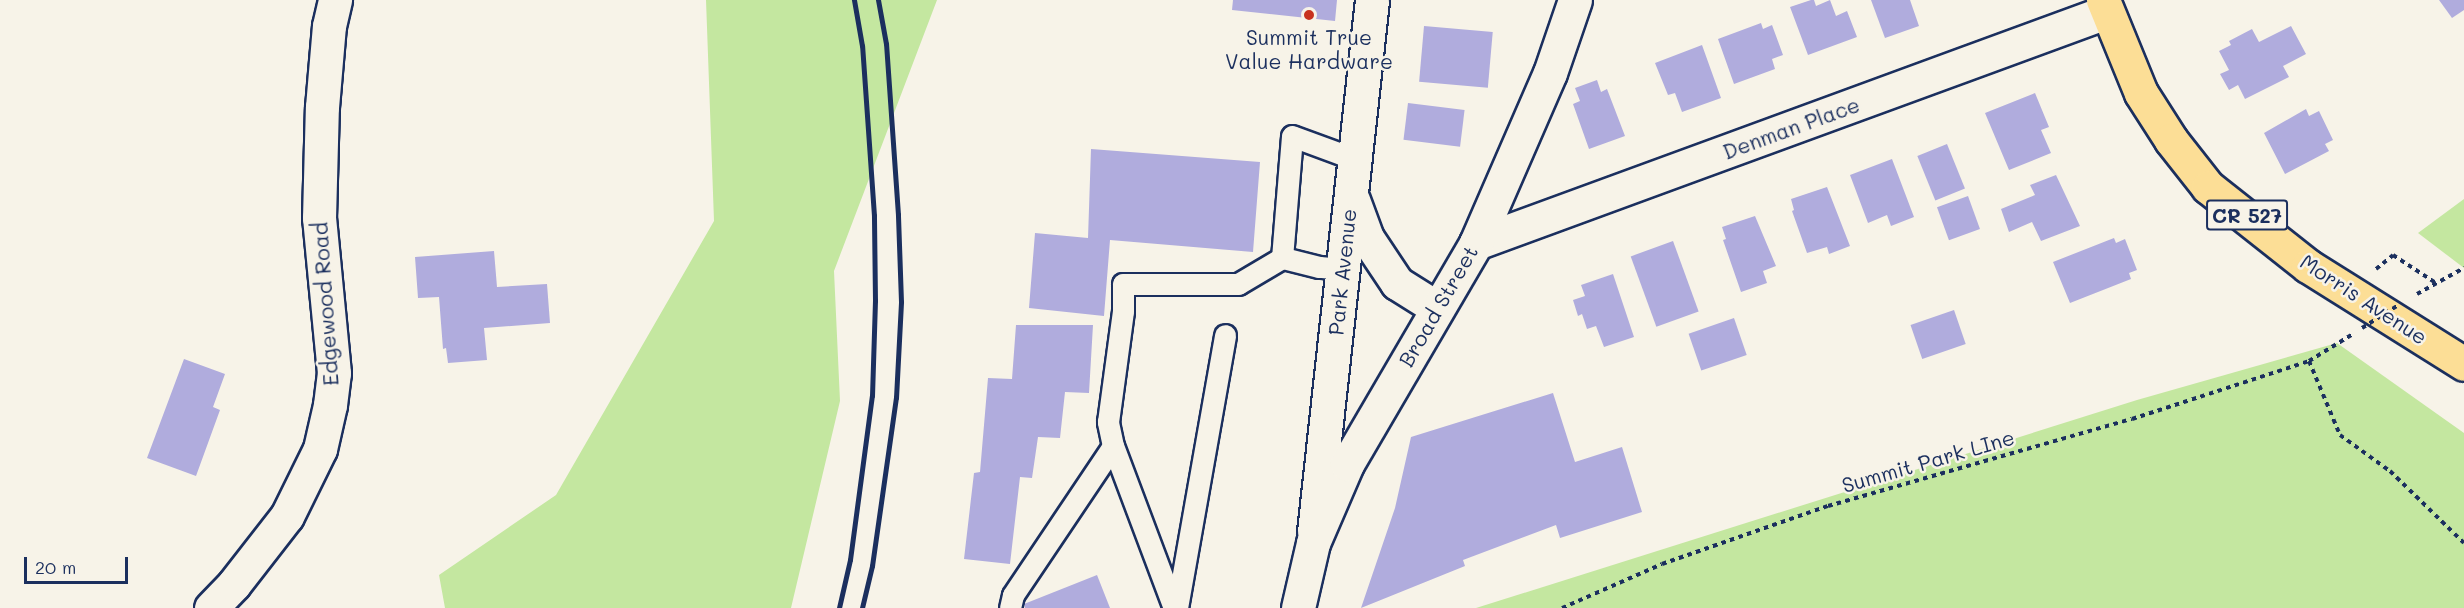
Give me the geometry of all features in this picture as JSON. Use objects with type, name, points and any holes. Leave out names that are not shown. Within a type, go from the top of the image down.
[{"type":"main road","name":"Morris Avenue","points":[[2104,6],[2141,93],[2171,140],[2208,187],[2308,266],[2464,364]]},
{"type":"street","name":"Edgewood Road","points":[[211,608],[234,584],[287,516],[320,449],[330,405],[334,372],[319,218],[322,107],[329,26],[334,0]]},
{"type":"street","name":"Park Avenue","points":[[1312,543],[1372,0]]},
{"type":"street","name":"Broad Street","points":[[1298,608],[1312,543],[1347,464],[1476,243],[1550,73],[1575,0]]},
{"type":"street","name":"Denman Place","points":[[1476,243],[2104,6]]},
{"type":"street","points":[[1351,194],[1367,238],[1396,283],[1437,308]]},
{"type":"lane","points":[[1282,258],[1292,136],[1354,159]]},
{"type":"lane","points":[[1175,608],[1113,446],[1108,422],[1123,311],[1123,284],[1238,284],[1282,258],[1320,267],[1343,269]]},
{"type":"lane","points":[[1175,608],[1226,335]]},
{"type":"lane","points":[[1010,608],[1012,595],[1113,446]]},
{"type":"path","points":[[2374,271],[2393,255],[2436,283]]},
{"type":"path","points":[[2428,288],[2464,268]]},
{"type":"path","points":[[2397,306],[2309,361],[2340,435],[2390,471],[2464,543]]},
{"type":"path","name":"Summit Park LIne","points":[[1562,608],[1662,564],[1828,506],[2132,419],[2309,361]]},
{"type":"green space","points":[[706,0],[937,0],[834,271],[840,401],[791,608],[445,608],[439,575],[556,495],[714,221]]},
{"type":"green space","points":[[2464,199],[2464,268],[2418,233]]},
{"type":"green space","points":[[2337,343],[2464,433],[2464,608],[1476,608],[2137,400]]},
{"type":"building","name":"Summit True Value Hardware","points":[[1233,0],[1337,0],[1335,21],[1232,10]]},
{"type":"building","points":[[1814,0],[1816,6],[1830,0],[1836,16],[1847,11],[1857,37],[1808,55],[1790,7]]},
{"type":"building","points":[[1871,0],[1910,0],[1919,26],[1885,38]]},
{"type":"building","points":[[2439,0],[2464,0],[2464,10],[2452,18]]},
{"type":"building","points":[[1761,23],[1763,29],[1772,25],[1783,55],[1772,59],[1775,69],[1734,84],[1718,39]]},
{"type":"building","points":[[1424,26],[1493,32],[1488,88],[1419,82]]},
{"type":"building","points":[[2291,26],[2306,54],[2283,66],[2289,77],[2245,99],[2238,85],[2229,90],[2220,74],[2229,70],[2219,51],[2231,45],[2229,41],[2252,29],[2259,42]]},
{"type":"building","points":[[1702,45],[1721,98],[1682,112],[1675,93],[1668,95],[1655,63]]},
{"type":"building","points":[[1597,80],[1601,92],[1607,89],[1625,136],[1589,149],[1573,104],[1580,101],[1575,88]]},
{"type":"building","points":[[2035,93],[2049,127],[2041,130],[2051,153],[2009,170],[1985,113]]},
{"type":"building","points":[[1408,103],[1465,110],[1460,147],[1403,140]]},
{"type":"building","points":[[2306,109],[2309,116],[2319,111],[2333,140],[2325,144],[2329,151],[2285,174],[2264,133]]},
{"type":"building","points":[[1947,144],[1965,189],[1935,200],[1917,156]]},
{"type":"building","points":[[1091,149],[1260,162],[1253,252],[1110,240],[1104,316],[1029,308],[1035,233],[1088,238]]},
{"type":"building","points":[[1892,159],[1914,217],[1891,226],[1887,215],[1868,223],[1850,175]]},
{"type":"building","points":[[2056,175],[2080,226],[2041,241],[2032,222],[2009,232],[2001,209],[2035,195],[2030,185]]},
{"type":"building","points":[[1827,187],[1850,246],[1829,254],[1827,247],[1807,253],[1792,211],[1794,210],[1791,199]]},
{"type":"building","points":[[1968,196],[1980,229],[1949,240],[1937,207]]},
{"type":"building","points":[[1755,216],[1776,266],[1763,271],[1767,283],[1741,292],[1723,240],[1726,239],[1722,227]]},
{"type":"building","points":[[2114,238],[2116,243],[2125,239],[2137,270],[2129,273],[2131,279],[2070,303],[2053,262]]},
{"type":"building","points":[[1673,241],[1699,311],[1656,327],[1631,256]]},
{"type":"building","points":[[494,251],[497,287],[547,284],[550,323],[484,328],[487,360],[448,363],[446,348],[443,349],[439,297],[418,298],[415,257]]},
{"type":"building","points":[[1613,274],[1634,337],[1604,347],[1596,326],[1587,329],[1582,314],[1578,316],[1573,300],[1585,296],[1581,285]]},
{"type":"building","points":[[1954,310],[1966,344],[1922,359],[1911,325]]},
{"type":"building","points":[[1734,318],[1747,355],[1701,371],[1689,334]]},
{"type":"building","points":[[1016,325],[1093,325],[1089,393],[1065,392],[1060,438],[1038,437],[1032,478],[1020,477],[1010,564],[964,559],[974,473],[980,472],[988,378],[1012,379]]},
{"type":"building","points":[[184,359],[225,374],[213,407],[220,410],[196,476],[147,458]]},
{"type":"building","points":[[1553,393],[1575,462],[1622,447],[1642,512],[1560,538],[1556,525],[1463,560],[1465,566],[1361,608],[1395,508],[1411,437]]},
{"type":"building","points":[[1097,575],[1110,608],[1025,608],[1024,604]]},
{"type":"railway","points":[[839,608],[850,560],[872,396],[875,301],[874,216],[862,46],[854,0]]},
{"type":"railway","points":[[862,608],[872,566],[896,398],[901,302],[898,215],[886,44],[878,0]]},
{"type":"place","name":"Summit True Value Hardware","points":[[1309,15]]}]
